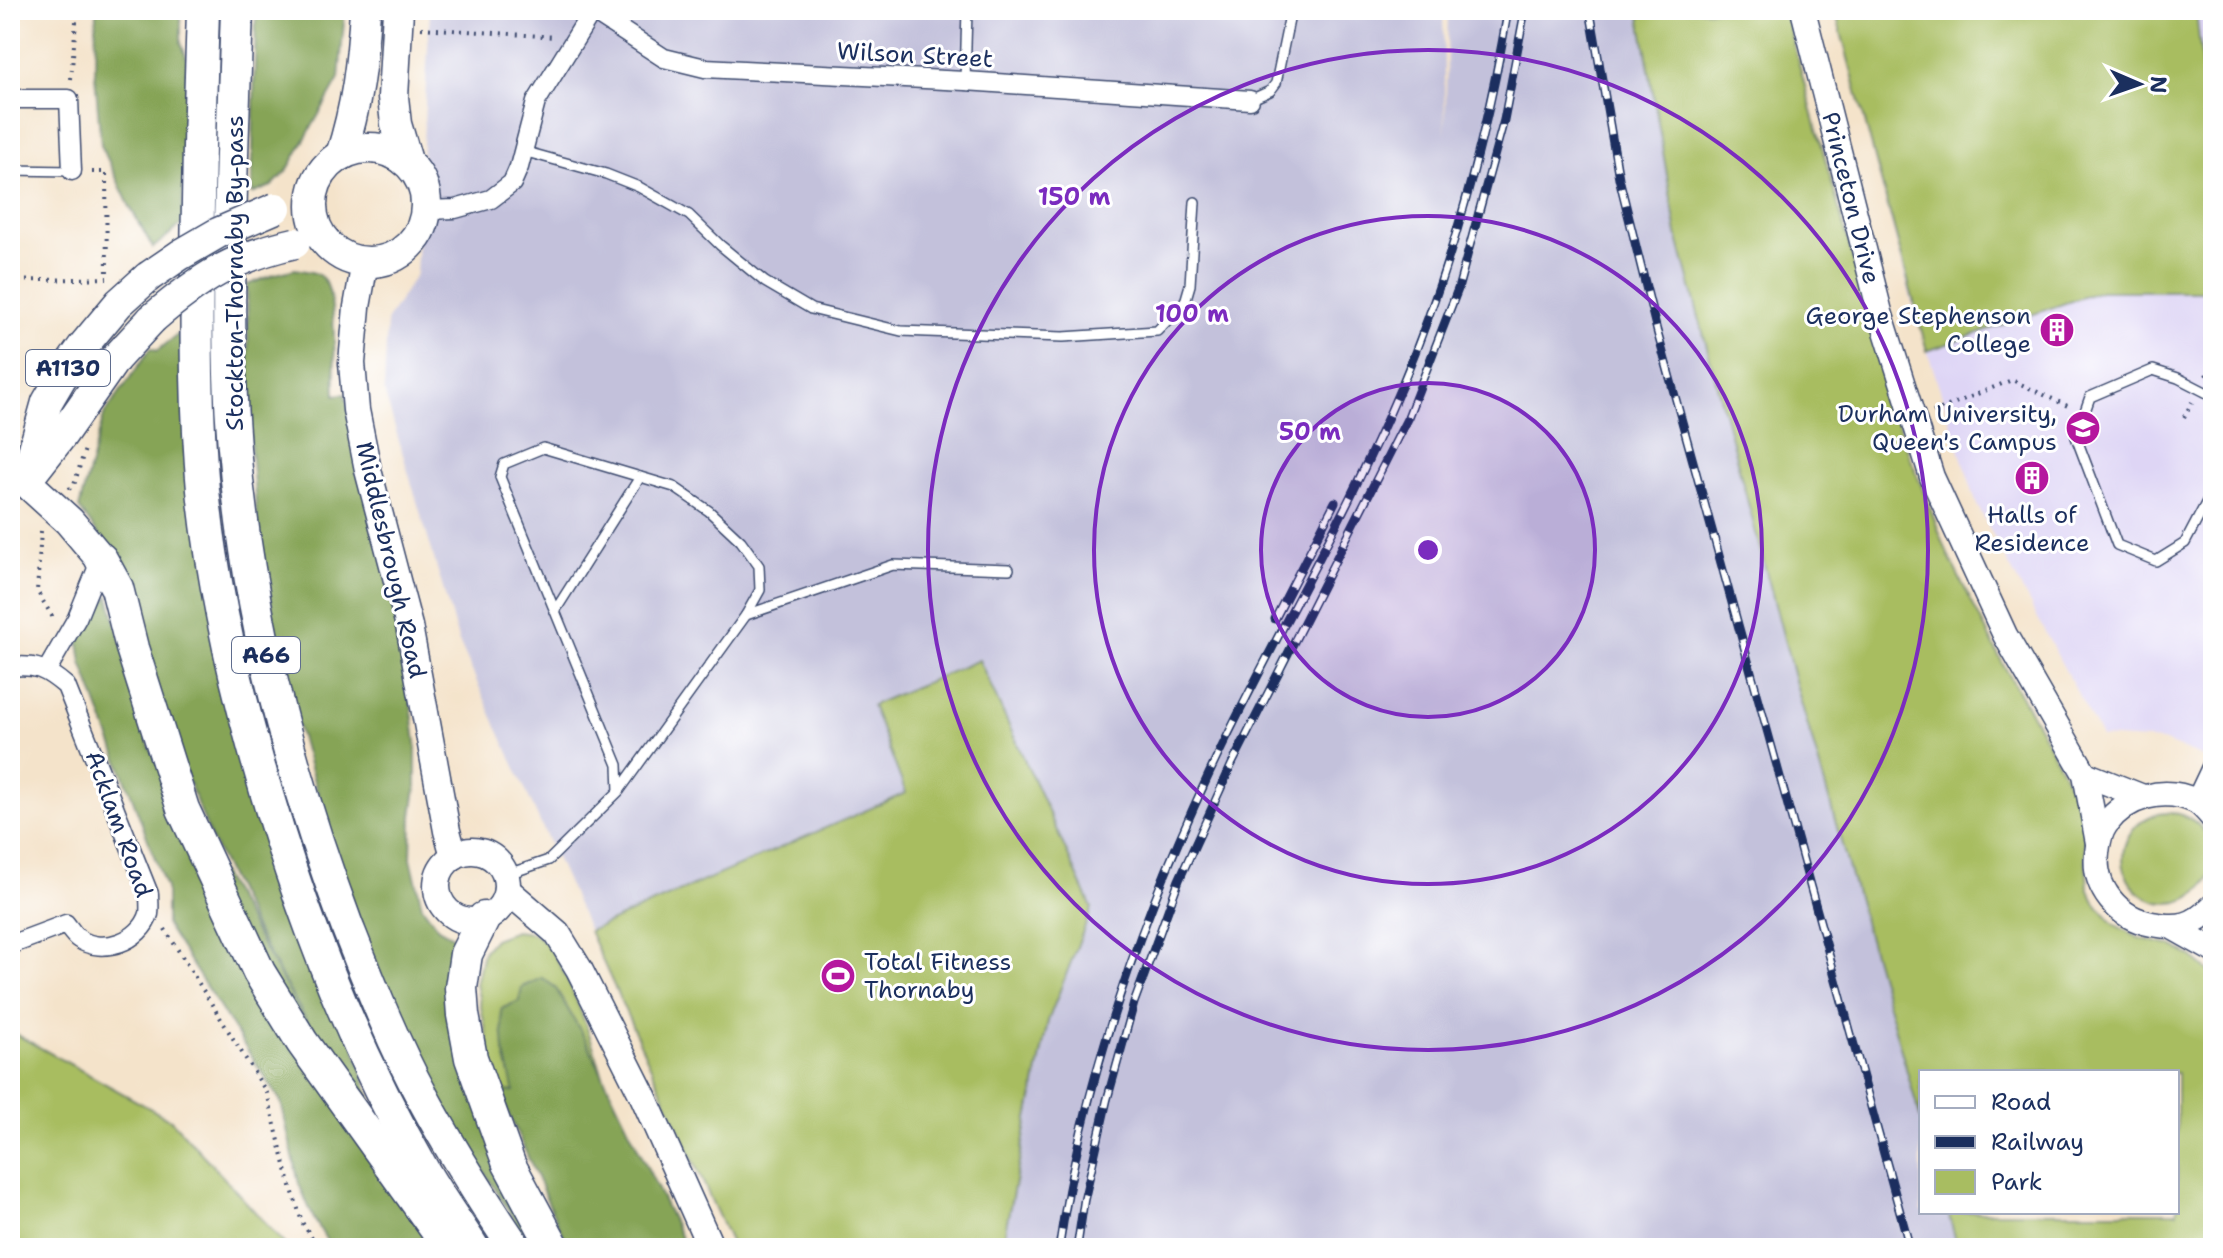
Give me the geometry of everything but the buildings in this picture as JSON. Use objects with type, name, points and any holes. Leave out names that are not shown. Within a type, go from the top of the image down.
[{"type":"highway","name":"Stockton-Thornaby By-pass","points":[[203,10],[196,379],[203,491],[217,598],[263,783],[328,975],[370,1070],[424,1172],[473,1248]]},
{"type":"highway","name":"Stockton-Thornaby By-pass","points":[[237,10],[231,192],[230,376],[238,486],[252,589],[261,630],[299,785],[375,1000],[422,1097],[515,1248]]},
{"type":"highway","points":[[101,559],[117,588],[132,648],[183,809],[259,972],[302,1042],[450,1248]]},
{"type":"highway","points":[[484,918],[466,954],[461,988],[471,1058],[509,1164],[554,1248]]},
{"type":"main road","name":"A1130","points":[[18,487],[47,402],[84,345],[119,303],[148,277],[180,255],[316,185],[330,162],[341,155],[353,119],[365,10]]},
{"type":"main road","points":[[407,19],[393,97],[396,124],[407,161]]},
{"type":"main road","points":[[341,155],[358,149],[375,148],[392,152],[407,161],[418,175],[425,192],[426,210],[422,227],[412,242],[399,254],[365,262]]},
{"type":"main road","points":[[316,185],[312,202],[314,220],[321,236],[333,249]]},
{"type":"main road","name":"A1130","points":[[18,487],[62,435],[116,358],[152,319],[189,288],[223,267],[264,250],[295,243],[333,249],[348,258],[365,262]]},
{"type":"main road","name":"Middlesbrough Road","points":[[365,262],[352,363],[356,410],[368,470],[409,626],[454,856]]},
{"type":"main road","points":[[18,487],[50,505],[69,521],[101,559]]},
{"type":"main road","points":[[506,883],[499,907],[484,918],[473,921],[452,914],[444,906],[437,884],[440,873],[454,856],[463,852],[484,853],[494,858],[501,866],[506,883],[557,933],[579,969],[643,1096],[711,1248]]},
{"type":"street","points":[[426,210],[455,209],[491,199],[512,183],[536,102],[593,10]]},
{"type":"street","name":"Wilson Street","points":[[593,10],[664,58],[705,68],[1250,100]]},
{"type":"street","name":"Princeton Drive","points":[[1803,10],[1880,312],[1932,477],[2005,635],[2085,774],[2098,843],[2098,875],[2105,893],[2129,917],[2174,928]]},
{"type":"street","points":[[10,99],[69,99],[72,171]]},
{"type":"street","points":[[10,667],[47,670],[77,618],[101,559]]},
{"type":"street","name":"Acklam Road","points":[[10,945],[66,924],[78,939],[112,945],[126,941],[140,929],[149,913],[149,894],[74,703],[66,686],[47,670]]},
{"type":"street","points":[[2098,843],[2104,826],[2122,807],[2143,797],[2166,794],[2204,809],[2213,763]]},
{"type":"street","points":[[2085,774],[2143,797]]},
{"type":"street","points":[[2174,928],[2199,920],[2213,906]]},
{"type":"street","points":[[2174,928],[2213,950]]},
{"type":"lane","points":[[965,81],[967,10]]},
{"type":"lane","points":[[1250,100],[1270,91],[1276,83],[1291,10]]},
{"type":"lane","points":[[523,151],[606,174],[639,187],[689,215],[765,282],[811,309],[901,331],[1063,337],[1157,331],[1185,302],[1190,285],[1195,202]]},
{"type":"lane","points":[[10,170],[72,171]]},
{"type":"lane","points":[[2213,396],[2178,378],[2153,370],[2090,397],[2076,437],[2117,545],[2156,561],[2185,543],[2213,490]]},
{"type":"lane","points":[[506,883],[549,860],[619,791],[746,615],[760,590],[759,566],[741,541],[709,511],[674,487],[543,448],[504,464],[500,477],[618,765],[619,791]]},
{"type":"lane","points":[[555,611],[640,477]]},
{"type":"lane","points":[[746,615],[893,565],[1009,569]]},
{"type":"path","points":[[69,99],[77,10]]},
{"type":"path","points":[[407,19],[575,38]]},
{"type":"path","points":[[10,281],[107,278]]},
{"type":"path","points":[[1914,420],[2012,380],[2085,414]]},
{"type":"path","points":[[50,505],[42,523],[37,591],[65,637]]},
{"type":"path","points":[[162,924],[267,1093],[302,1222],[318,1248]]},
{"type":"shaded area","points":[[430,10],[1443,10],[1445,135],[1448,10],[1639,10],[1677,234],[1797,688],[1919,1113],[1919,1214],[1949,1214],[1958,1248],[1004,1248],[1048,1021],[1092,908],[978,661],[872,705],[907,793],[589,931],[459,642],[384,391],[387,320],[416,274]]},
{"type":"shaded area","name":"Durham University, Queen's Campus","points":[[1835,10],[2213,10],[2213,761],[2162,741],[2101,737],[1977,505],[1913,306]]},
{"type":"green space","points":[[96,10],[181,10],[181,42],[187,59],[182,224],[153,248],[101,145],[95,75]]},
{"type":"green space","points":[[256,10],[345,10],[339,79],[287,171],[272,186],[252,194]]},
{"type":"green space","points":[[1639,10],[1784,10],[1902,436],[1949,557],[2082,812],[2088,887],[2096,904],[2114,924],[2139,938],[2172,946],[2191,956],[2209,971],[2213,980],[2213,1248],[1958,1248],[1949,1214],[2179,1214],[2179,1070],[1919,1070],[1919,1113],[1797,688],[1677,234]]},
{"type":"green space","points":[[1835,10],[2196,10],[2213,176],[2213,291],[2100,291],[1927,351]]},
{"type":"green space","points":[[295,269],[318,275],[328,288],[333,317],[335,395],[345,394],[387,574],[408,681],[416,742],[411,858],[422,906],[438,928],[458,939],[453,979],[531,1228],[522,1232],[435,1093],[390,997],[348,896],[285,683],[257,519],[250,439],[247,285]]},
{"type":"green space","points":[[180,333],[191,495],[375,1115],[371,1116],[291,994],[213,843],[176,750],[114,556],[79,508],[104,415],[151,348],[157,351]]},
{"type":"green space","points":[[109,596],[150,748],[435,1248],[331,1248],[299,1184],[281,1102],[166,925],[166,888],[82,663],[78,636]]},
{"type":"green space","name":"Total Fitness Thornaby","points":[[979,660],[1092,908],[1048,1021],[1004,1248],[733,1248],[589,931],[906,793],[872,705]]},
{"type":"green space","points":[[2159,813],[2177,813],[2193,820],[2206,833],[2213,849],[2213,867],[2206,883],[2193,896],[2177,903],[2159,903],[2143,896],[2130,883],[2123,867],[2123,849],[2130,833],[2143,820]]},
{"type":"green space","points":[[515,931],[534,934],[556,958],[576,999],[603,1076],[586,1040],[519,1001],[504,1050],[514,1091],[499,1092],[476,984],[483,952],[494,939]]},
{"type":"green space","points":[[542,978],[555,987],[586,1040],[686,1248],[571,1248],[559,1227],[499,1092],[514,1091],[504,1050],[501,1009],[519,1001],[522,987]]},
{"type":"green space","points":[[10,1031],[171,1120],[288,1248],[10,1248]]},
{"type":"railway","points":[[1059,1248],[1069,1186],[1098,1065],[1159,889],[1232,726],[1379,436],[1436,295],[1478,154],[1508,10]]},
{"type":"railway","points":[[1077,1248],[1084,1201],[1107,1100],[1134,1003],[1179,880],[1232,764],[1408,417],[1458,289],[1504,120],[1525,10]]},
{"type":"railway","points":[[1590,10],[1619,178],[1657,331],[1910,1248]]},
{"type":"railway","points":[[1275,619],[1335,502]]},
{"type":"place","name":"George Stephenson College","points":[[2057,330]]},
{"type":"place","name":"Durham University, Queen's Campus","points":[[2083,428]]},
{"type":"place","name":"Halls of Residence","points":[[2032,478]]},
{"type":"place","name":"Total Fitness Thornaby","points":[[838,976]]}]
